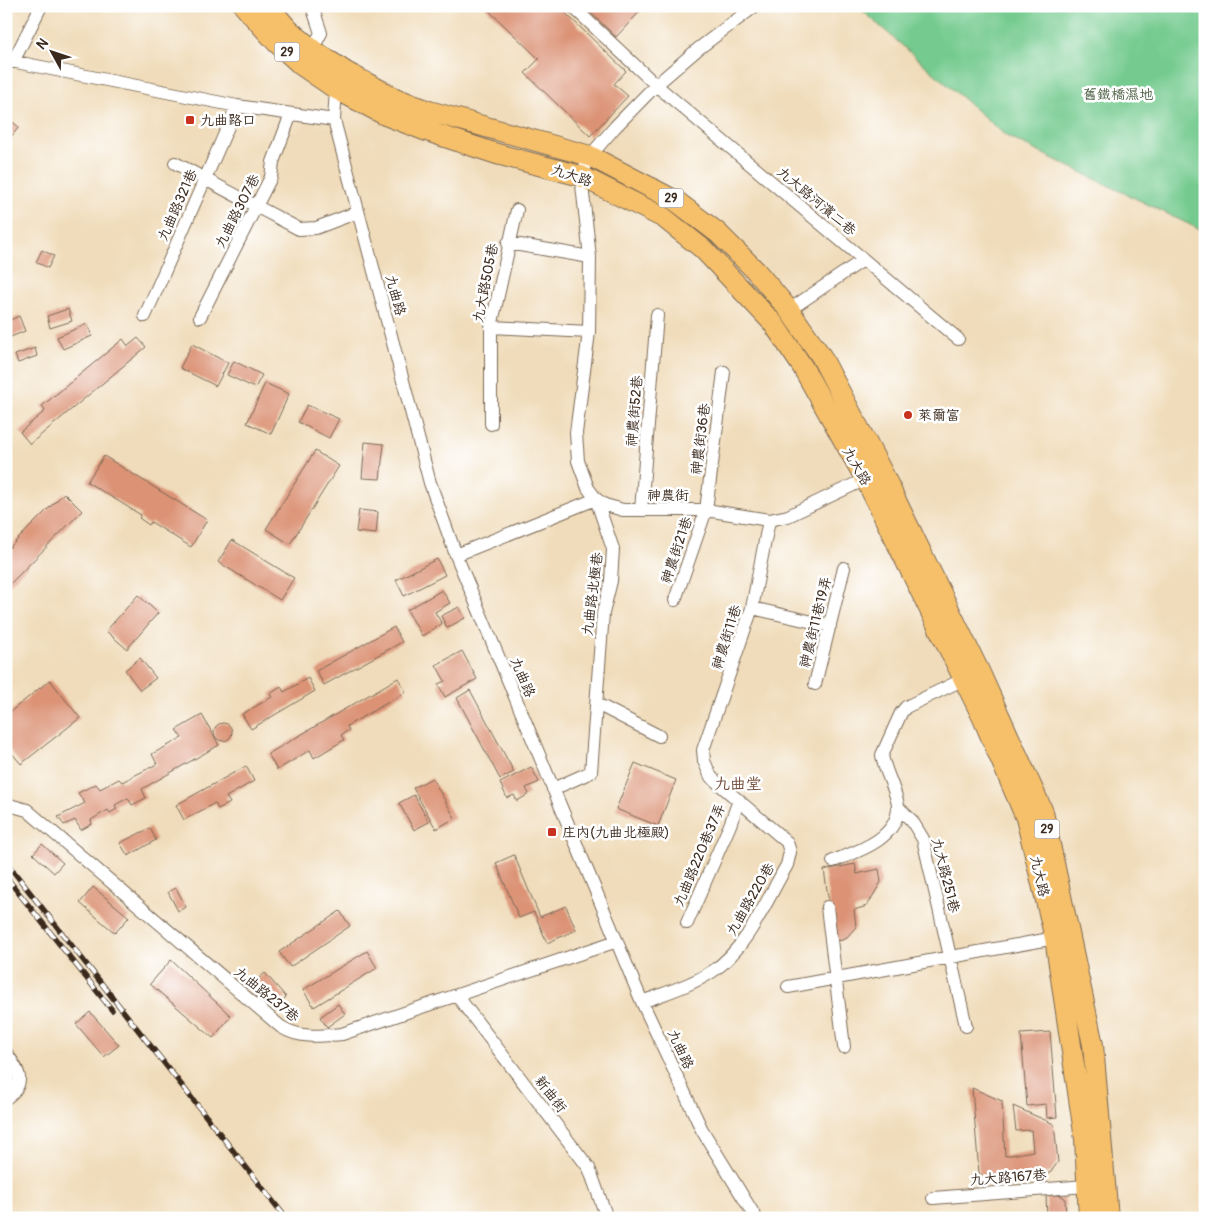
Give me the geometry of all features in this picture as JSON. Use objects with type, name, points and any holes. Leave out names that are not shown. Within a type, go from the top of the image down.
[{"type":"main road","name":"九大路","points":[[244,6],[277,43],[307,57],[341,80],[385,115],[497,154],[581,176],[664,218],[703,249],[773,324],[873,475],[979,671],[1043,812],[1072,936],[1093,1045],[1108,1218]]},
{"type":"main road","name":"九大路","points":[[268,6],[290,30],[307,57]]},
{"type":"main road","name":"九大路","points":[[341,80],[429,112],[590,156],[676,201],[711,228],[756,271],[789,310],[821,356],[1026,818],[1055,938],[1084,1139],[1089,1218]]},
{"type":"street","points":[[42,6],[10,61],[237,106],[334,120]]},
{"type":"street","points":[[307,57],[321,33],[312,6]]},
{"type":"street","name":"九大路河濱二巷","points":[[572,6],[656,86],[958,339]]},
{"type":"street","points":[[581,176],[590,156],[615,126],[698,49],[755,6]]},
{"type":"street","name":"九曲路","points":[[341,80],[334,120],[430,482],[456,555],[642,1002],[702,1130],[756,1218]]},
{"type":"street","name":"九曲路321巷","points":[[145,316],[237,106]]},
{"type":"street","name":"九曲路307巷","points":[[200,317],[271,177],[273,162],[291,114]]},
{"type":"street","points":[[175,164],[205,178],[299,229],[316,228],[358,212]]},
{"type":"street","name":"九曲路北極巷","points":[[553,789],[591,772],[603,613],[612,581],[613,549],[596,499],[588,488],[578,461],[576,433],[589,332],[590,257],[581,176]]},
{"type":"street","name":"九大路505巷","points":[[491,424],[491,328],[508,243],[517,210]]},
{"type":"street","points":[[508,243],[590,257]]},
{"type":"street","points":[[789,310],[863,260]]},
{"type":"street","name":"神農街52巷","points":[[641,510],[657,315]]},
{"type":"street","points":[[491,328],[589,332]]},
{"type":"street","name":"神農街36巷","points":[[706,510],[724,372]]},
{"type":"street","name":"神農街","points":[[596,499],[605,505],[624,510],[706,510],[769,520],[788,516],[873,475]]},
{"type":"street","points":[[456,555],[596,499]]},
{"type":"street","name":"神農街21巷","points":[[675,600],[706,510]]},
{"type":"street","name":"神農街11巷","points":[[704,761],[703,750],[752,608],[769,520]]},
{"type":"street","name":"神農街11巷19弄","points":[[815,684],[844,568]]},
{"type":"street","points":[[752,608],[830,626]]},
{"type":"street","points":[[833,861],[870,846],[886,834],[898,807],[882,755],[901,713],[906,708],[964,679]]},
{"type":"street","points":[[597,704],[659,736]]},
{"type":"street","name":"九曲路220巷","points":[[642,1002],[701,978],[726,961],[739,947],[787,865],[790,852],[787,842],[711,777],[704,761]]},
{"type":"street","name":"九曲路220巷37弄","points":[[687,923],[739,800]]},
{"type":"street","name":"九曲路237巷","points":[[6,804],[28,810],[281,1027],[293,1034],[309,1036],[342,1034],[458,997],[617,941]]},
{"type":"street","name":"九大路251巷","points":[[898,807],[912,821],[923,839],[966,1026]]},
{"type":"street","points":[[827,907],[844,1047]]},
{"type":"street","points":[[788,987],[1055,938]]},
{"type":"street","name":"新曲街","points":[[458,997],[589,1168],[606,1218]]},
{"type":"street","points":[[6,1052],[18,1069],[20,1077],[15,1092],[6,1098]]},
{"type":"street","name":"九大路167巷","points":[[934,1198],[1086,1186]]},
{"type":"green space","name":"舊鐵橋濕地","points":[[857,6],[1205,6],[1205,232],[1006,136]]},
{"type":"building","points":[[484,6],[558,6],[626,71],[614,84],[628,96],[590,136],[525,73],[539,59]]},
{"type":"building","points":[[584,6],[645,6],[616,37]]},
{"type":"building","points":[[6,117],[19,127],[6,143]]},
{"type":"building","points":[[6,237],[12,240],[6,253]]},
{"type":"building","points":[[42,250],[54,256],[48,268],[36,262]]},
{"type":"building","points":[[68,309],[72,321],[50,328],[47,316]]},
{"type":"building","points":[[19,316],[25,331],[6,339],[6,322]]},
{"type":"building","points":[[87,324],[92,336],[63,349],[57,337]]},
{"type":"building","points":[[138,338],[146,347],[30,444],[20,432],[45,411],[42,406],[123,339],[128,346]]},
{"type":"building","points":[[192,344],[228,363],[216,386],[180,368]]},
{"type":"building","points":[[35,348],[37,356],[18,363],[15,355]]},
{"type":"building","points":[[234,361],[262,375],[255,388],[227,375]]},
{"type":"building","points":[[265,383],[289,394],[271,434],[247,423]]},
{"type":"building","points":[[307,405],[339,419],[329,438],[298,422]]},
{"type":"building","points":[[365,442],[384,444],[380,479],[362,478]]},
{"type":"building","points":[[315,451],[339,466],[290,544],[266,529]]},
{"type":"building","points":[[104,456],[207,520],[191,547],[151,522],[149,525],[139,518],[141,515],[87,482]]},
{"type":"building","points":[[64,493],[82,511],[6,588],[6,551]]},
{"type":"building","points":[[359,510],[378,512],[376,534],[356,532]]},
{"type":"building","points":[[232,540],[294,578],[280,600],[218,562]]},
{"type":"building","points":[[437,559],[445,575],[404,596],[396,580]]},
{"type":"building","points":[[442,590],[450,603],[435,612],[442,624],[422,636],[407,610]]},
{"type":"building","points":[[138,595],[158,613],[127,649],[106,631]]},
{"type":"building","points":[[459,607],[465,618],[447,628],[441,616]]},
{"type":"building","points":[[394,627],[402,642],[324,685],[316,671]]},
{"type":"building","points":[[462,651],[477,679],[445,697],[438,684],[445,681],[436,665]]},
{"type":"building","points":[[140,658],[156,678],[140,690],[125,670]]},
{"type":"building","points":[[308,678],[315,691],[251,729],[242,714],[272,697],[270,694],[281,687],[284,692]]},
{"type":"building","points":[[398,678],[406,692],[347,726],[349,730],[341,735],[344,740],[314,758],[310,750],[277,770],[268,754]]},
{"type":"building","points":[[50,680],[80,718],[21,764],[6,746],[6,715]]},
{"type":"building","points":[[470,690],[514,772],[500,779],[457,698]]},
{"type":"building","points":[[202,715],[219,745],[142,789],[146,798],[132,805],[128,798],[115,805],[117,809],[110,813],[108,810],[91,820],[92,824],[81,830],[75,820],[64,825],[58,817],[85,803],[78,793],[96,784],[100,789],[119,779],[122,782],[157,764],[152,754],[182,738],[176,730]]},
{"type":"building","points":[[223,723],[229,726],[232,732],[229,738],[223,741],[217,738],[214,732],[217,726]]},
{"type":"building","points":[[635,763],[676,780],[658,826],[616,809]]},
{"type":"building","points":[[246,766],[254,781],[226,797],[230,803],[218,809],[215,803],[184,820],[176,805]]},
{"type":"building","points":[[531,767],[539,782],[526,788],[529,794],[517,801],[514,795],[507,798],[500,783]]},
{"type":"building","points":[[432,778],[455,818],[436,829],[413,788]]},
{"type":"building","points":[[414,795],[429,822],[414,830],[399,803]]},
{"type":"building","points":[[150,828],[156,840],[128,856],[120,843]]},
{"type":"building","points":[[42,844],[63,863],[54,873],[33,854]]},
{"type":"building","points":[[514,855],[540,917],[566,906],[576,930],[547,943],[534,912],[519,918],[496,863]]},
{"type":"building","points":[[855,864],[857,874],[879,869],[881,882],[867,906],[854,910],[856,927],[845,939],[835,942],[824,870]]},
{"type":"building","points":[[93,887],[129,917],[115,933],[80,903]]},
{"type":"building","points":[[176,888],[186,907],[178,911],[168,892]]},
{"type":"building","points":[[340,911],[350,926],[290,967],[279,952]]},
{"type":"building","points":[[367,951],[377,968],[314,1007],[303,990]]},
{"type":"building","points":[[171,960],[231,1016],[213,1038],[150,984]]},
{"type":"building","points":[[265,973],[286,997],[278,1005],[256,981]]},
{"type":"building","points":[[338,1004],[345,1014],[327,1027],[320,1017]]},
{"type":"building","points":[[90,1012],[119,1045],[104,1057],[76,1024]]},
{"type":"building","points":[[1050,1032],[1057,1117],[1047,1118],[1046,1104],[1027,1106],[1021,1034]]},
{"type":"building","points":[[972,1088],[1002,1101],[1005,1156],[1033,1151],[1031,1130],[1016,1131],[1013,1106],[1054,1124],[1058,1162],[1050,1173],[987,1179],[979,1173]]},
{"type":"building","points":[[1046,1195],[1059,1195],[1065,1198],[1066,1218],[1047,1218]]},
{"type":"railway","points":[[6,862],[286,1218]]},
{"type":"railway","points":[[6,877],[112,1010]]},
{"type":"place","name":"九曲路口","points":[[190,120]]},
{"type":"place","name":"萊爾富","points":[[908,415]]},
{"type":"place","name":"庄內(九曲北極殿)","points":[[552,832]]},
{"type":"district","name":"九曲堂","points":[[738,783]]}]
